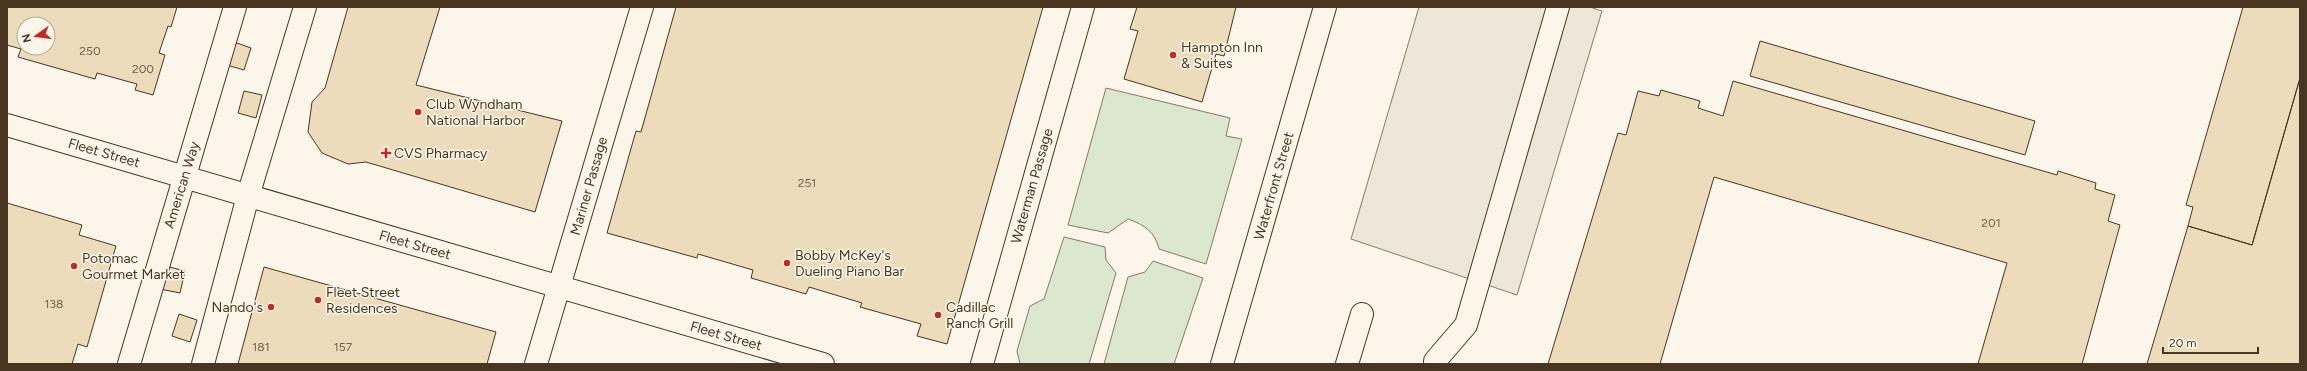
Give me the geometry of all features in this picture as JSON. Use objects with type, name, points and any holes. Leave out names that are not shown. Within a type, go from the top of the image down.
[{"type":"street","name":"American Way","points":[[129,364],[235,7]]},
{"type":"street","points":[[203,364],[248,196],[304,7]]},
{"type":"street","name":"Mariner Passage","points":[[536,364],[641,7]]},
{"type":"street","name":"Waterman Passage","points":[[982,364],[1083,7]]},
{"type":"street","name":"Waterfront Street","points":[[1222,364],[1325,7]]},
{"type":"street","points":[[1435,362],[1466,325],[1558,7]]},
{"type":"street","name":"Fleet Street","points":[[7,125],[559,288],[823,364]]},
{"type":"street","points":[[1347,364],[1362,314]]},
{"type":"green space","points":[[1106,88],[1230,118],[1226,136],[1242,139],[1206,264],[1159,249],[1155,238],[1148,230],[1128,219],[1108,233],[1068,225]]},
{"type":"green space","points":[[1064,237],[1105,247],[1106,260],[1116,273],[1089,364],[1020,364],[1017,351],[1030,306],[1044,299]]},
{"type":"green space","points":[[1153,261],[1203,278],[1174,364],[1104,364],[1128,277],[1145,272]]},
{"type":"shaded area","points":[[1419,7],[1590,7],[1602,11],[1517,295],[1351,239]]},
{"type":"building","points":[[7,7],[177,7],[171,27],[168,26],[159,53],[165,55],[153,95],[135,90],[137,84],[97,73],[95,79],[18,57],[56,56],[56,16],[16,16],[16,48],[7,45]]},
{"type":"building","name":"Club Wyndham National Harbor","points":[[348,7],[440,7],[416,85],[562,121],[535,212],[366,162],[348,164],[322,153],[308,132],[312,102],[325,88]]},
{"type":"building","points":[[676,7],[1043,7],[947,344],[917,336],[921,324],[860,307],[862,303],[809,287],[806,294],[751,278],[753,270],[698,254],[697,258],[607,233],[636,131],[641,132]]},
{"type":"building","name":"Hampton Inn & Suites","points":[[1137,7],[1236,7],[1224,56],[1216,54],[1202,102],[1124,79],[1138,31],[1130,29]]},
{"type":"building","points":[[2243,7],[2300,7],[2300,78],[2252,245],[2188,226],[2193,207],[2186,205]]},
{"type":"building","points":[[1760,41],[2035,121],[2025,155],[1750,76]]},
{"type":"building","points":[[234,42],[251,48],[244,70],[227,65]]},
{"type":"building","points":[[2300,78],[2300,364],[2147,364],[2188,226],[2252,245]]},
{"type":"building","points":[[1733,81],[2057,175],[2058,171],[2096,183],[2095,189],[2115,195],[2108,221],[2120,225],[2082,364],[1978,364],[2007,263],[1714,177],[1660,364],[1548,364],[1618,133],[1626,135],[1638,91],[1659,96],[1661,90],[1700,101],[1698,108],[1723,116]]},
{"type":"building","points":[[244,91],[262,95],[256,118],[238,113]]},
{"type":"building","points":[[7,203],[82,225],[79,235],[116,246],[87,347],[78,344],[72,364],[7,364]]},
{"type":"building","points":[[166,266],[185,271],[180,293],[160,289]]},
{"type":"building","name":"Fleet Street Residences","points":[[264,267],[496,332],[487,364],[238,364]]},
{"type":"building","points":[[179,314],[197,320],[190,342],[172,336]]},
{"type":"place","name":"Hampton Inn & Suites","points":[[1173,55]]},
{"type":"place","name":"Club Wyndham National Harbor","points":[[418,112]]},
{"type":"place","name":"CVS Pharmacy","points":[[386,153]]},
{"type":"place","name":"Bobby McKey's Dueling Piano Bar","points":[[787,263]]},
{"type":"place","name":"Potomac Gourmet Market","points":[[74,266]]},
{"type":"place","name":"Fleet Street Residences","points":[[318,300]]},
{"type":"place","name":"Nando's","points":[[271,307]]},
{"type":"place","name":"Cadillac Ranch Grill","points":[[938,315]]}]
